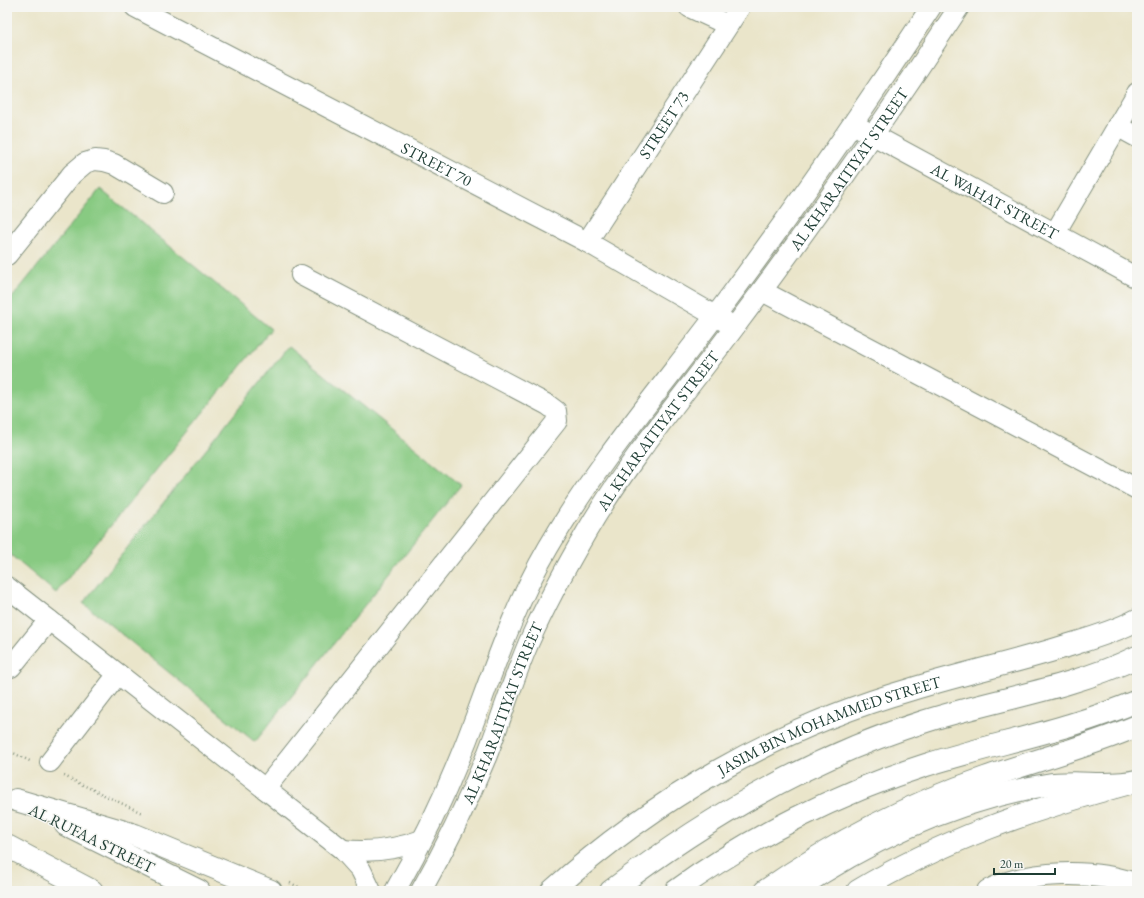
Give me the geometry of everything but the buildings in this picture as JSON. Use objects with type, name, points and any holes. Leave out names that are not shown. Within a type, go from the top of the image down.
[{"type":"main road","name":"JASIM BIN MOHAMMED STREET","points":[[552,891],[613,841],[677,796],[718,771],[807,726],[852,708],[907,690],[1051,652],[1104,634],[1137,620]]},
{"type":"main road","name":"JASIM BIN MOHAMMED STREET","points":[[611,891],[656,857],[722,814],[783,779],[822,760],[863,743],[927,720],[1037,693],[1091,676],[1137,657]]},
{"type":"main road","points":[[676,891],[731,854],[776,830],[857,791],[926,765],[1052,732],[1137,701]]},
{"type":"main road","points":[[794,891],[816,866],[872,826],[962,787],[1137,726]]},
{"type":"main road","points":[[765,891],[816,866],[917,822],[954,809],[1047,784],[1075,782],[1131,782]]},
{"type":"main road","points":[[858,891],[951,842],[1058,803],[1131,782]]},
{"type":"main road","points":[[11,798],[135,835],[270,891]]},
{"type":"main road","name":"AL RUFAA STREET","points":[[11,798],[199,891]]},
{"type":"main road","points":[[7,846],[92,891]]},
{"type":"main road","points":[[988,891],[1020,880],[1051,875],[1088,875],[1137,885]]},
{"type":"street","name":"STREET 70","points":[[135,7],[587,242],[734,328]]},
{"type":"street","points":[[689,7],[728,25]]},
{"type":"street","name":"STREET 73","points":[[587,242],[740,7]]},
{"type":"street","name":"AL KHARAITIYAT STREET","points":[[394,891],[422,840],[459,758],[507,631],[525,590],[546,550],[595,474],[655,393],[715,316],[854,124],[931,7]]},
{"type":"street","name":"AL KHARAITIYAT STREET","points":[[421,891],[470,795],[488,754],[513,681],[529,642],[567,567],[617,484],[762,291],[874,136],[959,7]]},
{"type":"street","points":[[1055,233],[1137,92]]},
{"type":"street","name":"AL WAHAT STREET","points":[[854,124],[1137,278]]},
{"type":"street","points":[[1117,126],[1137,137]]},
{"type":"street","points":[[7,255],[72,174],[85,163],[95,160],[109,162],[163,193]]},
{"type":"street","points":[[266,789],[557,421],[556,412],[548,405],[301,275]]},
{"type":"street","points":[[762,291],[1137,489]]},
{"type":"street","points":[[7,587],[343,850],[361,870],[371,891]]},
{"type":"street","points":[[11,667],[49,620]]},
{"type":"street","points":[[50,762],[118,674]]},
{"type":"street","points":[[343,850],[375,852],[407,846],[422,840]]},
{"type":"path","points":[[7,887],[14,891]]},
{"type":"green space","points":[[100,189],[271,329],[56,593],[7,552],[7,304]]},
{"type":"green space","points":[[289,346],[461,485],[255,742],[83,603]]}]
